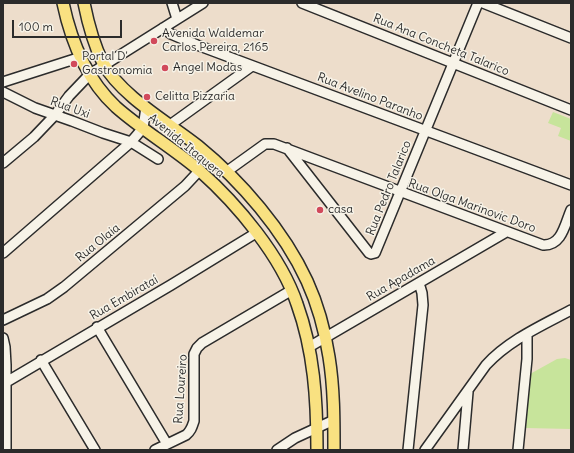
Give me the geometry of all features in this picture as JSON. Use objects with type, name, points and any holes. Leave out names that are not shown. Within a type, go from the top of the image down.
[{"type":"main road","name":"Avenida Itaquera","points":[[63,3],[70,31],[81,57],[103,94],[116,107],[199,171],[224,194],[256,232],[282,270],[292,290],[309,347],[315,386],[317,450]]},
{"type":"main road","name":"Avenida Itaquera","points":[[84,3],[87,19],[104,64],[125,90],[199,147],[226,172],[270,219],[297,262],[308,282],[325,337],[332,384],[334,450]]},
{"type":"street","points":[[172,3],[177,19]]},
{"type":"street","points":[[3,163],[34,137],[55,115],[68,96],[90,74],[203,3]]},
{"type":"street","name":"Rua Ana Concheta Talarico","points":[[302,3],[454,62],[571,110]]},
{"type":"street","name":"Rua Pedro Talarico","points":[[286,148],[371,254],[375,253],[478,3]]},
{"type":"street","points":[[483,3],[571,38]]},
{"type":"street","name":"Rua Avelino Paranho","points":[[163,28],[171,34],[252,66],[571,185]]},
{"type":"street","points":[[3,82],[81,57]]},
{"type":"street","points":[[170,125],[252,66]]},
{"type":"street","name":"Rua Uxi","points":[[3,92],[35,108],[103,134],[131,142],[158,159]]},
{"type":"street","points":[[3,253],[131,142],[143,128],[146,107]]},
{"type":"street","name":"Rua Olga Marinovic Doro","points":[[226,172],[265,144],[274,144],[506,232],[549,246],[558,241],[571,210]]},
{"type":"street","name":"Rua Olaia","points":[[3,320],[46,299],[64,287],[185,186],[199,171]]},
{"type":"street","name":"Rua Embirataí","points":[[4,383],[97,327],[171,285],[256,232]]},
{"type":"street","name":"Rua Apadama","points":[[309,347],[506,232]]},
{"type":"street","points":[[408,450],[422,325],[423,305],[419,283]]},
{"type":"street","name":"Rua Loureiro","points":[[155,450],[190,432],[194,421],[194,354],[197,348],[202,343],[292,290]]},
{"type":"street","points":[[425,450],[486,366],[502,349],[571,310]]},
{"type":"street","points":[[97,327],[167,444]]},
{"type":"street","points":[[518,450],[527,359],[527,334]]},
{"type":"street","points":[[3,338],[6,365],[4,383],[6,450]]},
{"type":"street","points":[[41,360],[95,450]]},
{"type":"street","points":[[463,450],[468,391]]},
{"type":"street","points":[[277,450],[295,438],[334,420]]},
{"type":"green space","points":[[553,112],[571,119],[571,141],[558,136],[561,128],[548,123]]},
{"type":"green space","points":[[565,358],[571,360],[571,429],[526,428],[530,374],[557,359]]},
{"type":"place","name":"Avenida Waldemar Carlos Pereira, 2165","points":[[154,41]]},
{"type":"place","name":"Portal D' Gastronomia","points":[[74,64]]},
{"type":"place","name":"Angel Modas","points":[[165,68]]},
{"type":"place","name":"Celitta Pizzaria","points":[[147,97]]},
{"type":"place","name":"casa","points":[[320,210]]}]
